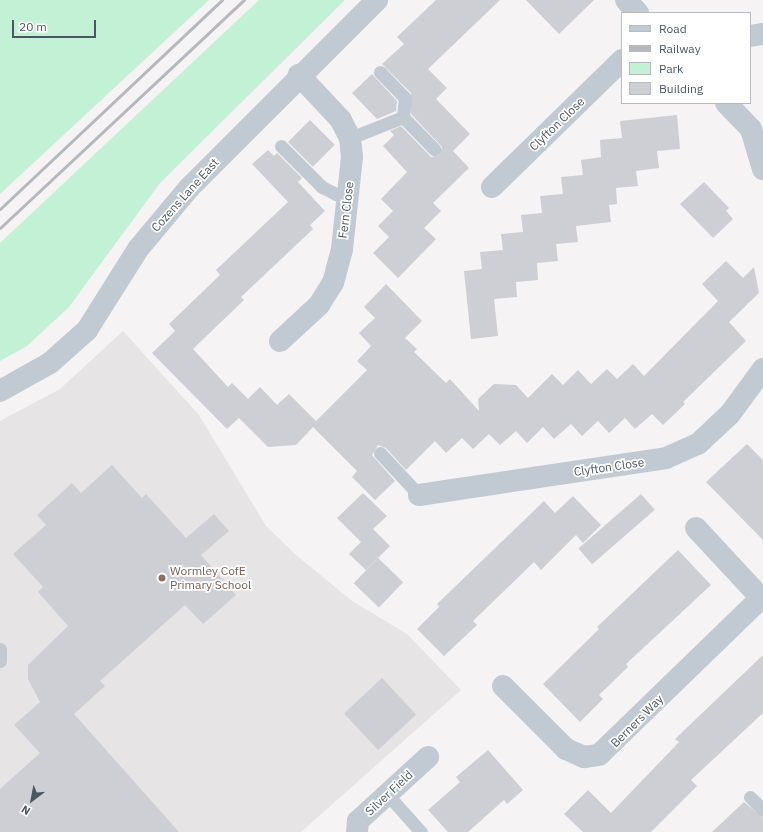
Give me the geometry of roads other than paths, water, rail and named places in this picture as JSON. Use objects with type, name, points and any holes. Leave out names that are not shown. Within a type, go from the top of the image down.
[{"type":"street","name":"Cozens Lane East","points":[[0,391],[50,363],[87,330],[138,249],[189,188],[299,75],[377,0]]},
{"type":"street","points":[[626,0],[637,12]]},
{"type":"street","points":[[751,36],[763,34]]},
{"type":"street","name":"Clyfton Close","points":[[492,187],[621,61]]},
{"type":"street","name":"Fern Close","points":[[280,341],[319,305],[333,283],[342,249],[346,198],[352,157],[350,138],[341,120],[299,75]]},
{"type":"street","points":[[727,104],[751,129],[763,169]]},
{"type":"street","name":"Clyfton Close","points":[[419,495],[666,458],[698,444],[730,414],[763,369]]},
{"type":"street","name":"Berners Way","points":[[503,686],[566,749],[584,757],[599,755],[762,599],[696,528]]},
{"type":"street","name":"Silver Field","points":[[357,832],[358,821],[428,757]]},
{"type":"lane","points":[[380,72],[405,98],[403,117]]},
{"type":"lane","points":[[350,138],[403,117]]},
{"type":"lane","points":[[403,117],[434,149]]},
{"type":"lane","points":[[281,146],[322,187],[346,198]]},
{"type":"lane","points":[[380,454],[419,495]]},
{"type":"lane","points":[[0,650],[0,660]]},
{"type":"lane","points":[[387,794],[421,832]]},
{"type":"lane","points":[[750,797],[763,810]]},
{"type":"railway","points":[[0,209],[222,0]]},
{"type":"railway","points":[[0,228],[244,0]]},
{"type":"place","name":"Wormley CofE Primary School","points":[[162,578]]}]
